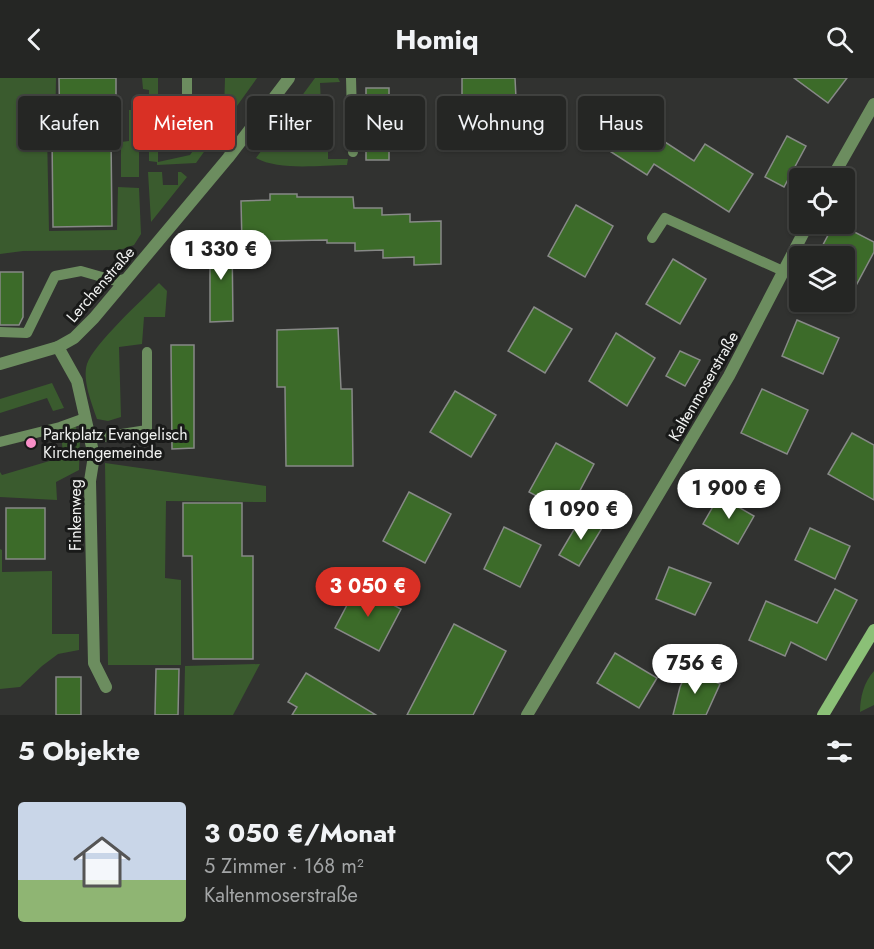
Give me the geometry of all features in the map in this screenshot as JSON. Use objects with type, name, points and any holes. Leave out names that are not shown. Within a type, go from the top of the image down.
[{"type":"street","name":"Lerchenstraße","points":[[0,364],[58,347],[74,338],[94,318],[228,158],[289,78]]},
{"type":"street","points":[[838,168],[873,108]]},
{"type":"street","name":"Kaltenmoserstraße","points":[[527,715],[729,376],[803,234]]},
{"type":"street","name":"Finkenweg","points":[[58,347],[77,381],[94,456],[90,481],[94,663],[106,687]]},
{"type":"street","points":[[826,713],[874,630]]},
{"type":"lane","points":[[187,78],[187,96]]},
{"type":"lane","points":[[351,78],[353,152]]},
{"type":"lane","points":[[652,238],[665,218],[783,271]]},
{"type":"lane","points":[[0,332],[27,333],[55,276],[81,272],[116,281],[128,278]]},
{"type":"lane","points":[[90,440],[147,430],[147,352]]},
{"type":"lane","points":[[0,442],[60,428],[85,418]]},
{"type":"green space","points":[[0,78],[56,78],[56,96],[18,96],[18,150],[47,150],[49,231],[117,230],[118,187],[139,188],[141,234],[134,245],[120,250],[23,251],[0,254]]},
{"type":"green space","points":[[142,78],[158,78],[158,96],[149,96],[149,90],[143,89]]},
{"type":"green space","points":[[225,78],[257,78],[235,109],[235,96],[224,96]]},
{"type":"green space","points":[[315,78],[338,78],[340,82],[320,83],[321,96],[302,96]]},
{"type":"green space","points":[[129,110],[133,110],[133,150],[139,150],[139,177],[121,177],[121,142],[129,141]]},
{"type":"green space","points":[[149,150],[158,150],[158,162],[190,155],[194,150],[205,150],[196,163],[157,165],[157,162],[149,161]]},
{"type":"green space","points":[[262,150],[328,150],[328,159],[348,159],[347,165],[288,166],[276,165],[256,158]]},
{"type":"green space","points":[[148,172],[162,172],[163,185],[178,185],[178,172],[187,177],[151,222]]},
{"type":"green space","points":[[159,283],[167,291],[165,317],[144,317],[142,344],[119,347],[121,417],[108,421],[97,419],[87,384],[87,364],[98,346]]},
{"type":"green space","points":[[52,383],[64,408],[53,411],[47,398],[0,413],[0,399]]},
{"type":"green space","points":[[75,425],[80,438],[79,470],[56,482],[57,500],[0,497],[0,472],[2,475],[63,457],[61,430]]},
{"type":"green space","points":[[105,463],[266,486],[266,502],[166,501],[165,578],[181,580],[181,665],[108,665]]},
{"type":"green space","points":[[0,549],[2,550],[2,572],[52,571],[52,634],[79,634],[79,650],[58,654],[20,687],[0,689]]},
{"type":"green space","points":[[260,664],[233,715],[184,715],[185,666]]},
{"type":"green space","points":[[874,671],[874,705],[860,712],[863,690]]},
{"type":"building","points":[[59,78],[116,78],[116,96],[59,96]]},
{"type":"building","points":[[462,78],[515,78],[516,96],[462,96]]},
{"type":"building","points":[[794,78],[847,78],[828,103]]},
{"type":"building","points":[[366,88],[389,88],[389,96],[366,96]]},
{"type":"building","points":[[787,136],[806,146],[794,168],[789,168],[789,178],[784,187],[765,177]]},
{"type":"building","points":[[664,141],[694,161],[705,144],[753,174],[729,212],[654,164],[647,175],[608,150],[664,150]]},
{"type":"building","points":[[52,150],[111,150],[112,226],[53,227]]},
{"type":"building","points":[[366,150],[389,150],[389,160],[366,160]]},
{"type":"building","points":[[270,194],[297,194],[297,197],[353,197],[354,208],[382,208],[382,215],[410,214],[410,222],[441,221],[441,264],[414,265],[414,257],[383,258],[383,250],[355,251],[355,243],[327,243],[327,240],[242,244],[241,201],[270,200]]},
{"type":"building","points":[[576,205],[613,226],[585,277],[548,256]]},
{"type":"building","points":[[855,232],[874,242],[874,252],[855,287],[855,246],[822,246],[829,234]]},
{"type":"building","points":[[210,240],[232,240],[233,321],[210,322]]},
{"type":"building","points":[[673,259],[706,279],[680,324],[646,304]]},
{"type":"building","points":[[0,272],[23,272],[23,317],[19,325],[0,325]]},
{"type":"building","points":[[534,307],[572,329],[545,373],[508,351]]},
{"type":"building","points":[[797,320],[839,338],[823,374],[782,356]]},
{"type":"building","points":[[338,328],[341,389],[352,389],[353,466],[286,466],[285,387],[277,387],[277,330]]},
{"type":"building","points":[[616,333],[655,358],[627,406],[589,381]]},
{"type":"building","points":[[171,345],[194,345],[194,448],[172,449]]},
{"type":"building","points":[[680,351],[700,360],[685,386],[666,376]]},
{"type":"building","points":[[762,389],[808,410],[787,454],[741,433]]},
{"type":"building","points":[[455,391],[496,415],[471,457],[430,432]]},
{"type":"building","points":[[852,433],[874,445],[874,500],[828,474]]},
{"type":"building","points":[[556,443],[594,464],[568,513],[529,492]]},
{"type":"building","points":[[409,492],[451,514],[425,563],[383,541]]},
{"type":"building","points":[[719,496],[754,516],[738,544],[703,524]]},
{"type":"building","points":[[183,503],[242,503],[242,556],[253,556],[253,659],[193,659],[192,556],[183,556]]},
{"type":"building","points":[[6,508],[45,508],[45,559],[6,559]]},
{"type":"building","points":[[582,516],[602,528],[579,566],[559,555]]},
{"type":"building","points":[[504,527],[541,545],[520,587],[484,569]]},
{"type":"building","points":[[810,528],[850,546],[835,579],[795,560]]},
{"type":"building","points":[[669,567],[711,583],[695,615],[656,599]]},
{"type":"building","points":[[357,586],[401,609],[379,651],[335,628]]},
{"type":"building","points":[[835,589],[857,600],[826,660],[791,642],[785,656],[749,640],[766,601],[817,623]]},
{"type":"building","points":[[454,624],[506,651],[473,715],[407,715]]},
{"type":"building","points":[[615,653],[657,678],[639,708],[597,683]]},
{"type":"building","points":[[156,669],[179,669],[178,715],[155,715]]},
{"type":"building","points":[[688,669],[720,684],[706,715],[673,715],[680,687]]},
{"type":"building","points":[[306,673],[376,715],[292,715],[297,707],[288,702]]},
{"type":"building","points":[[56,677],[81,677],[81,715],[56,715]]},
{"type":"place","name":"Parkplatz Evangelisch Kirchengemeinde","points":[[31,443]]}]
